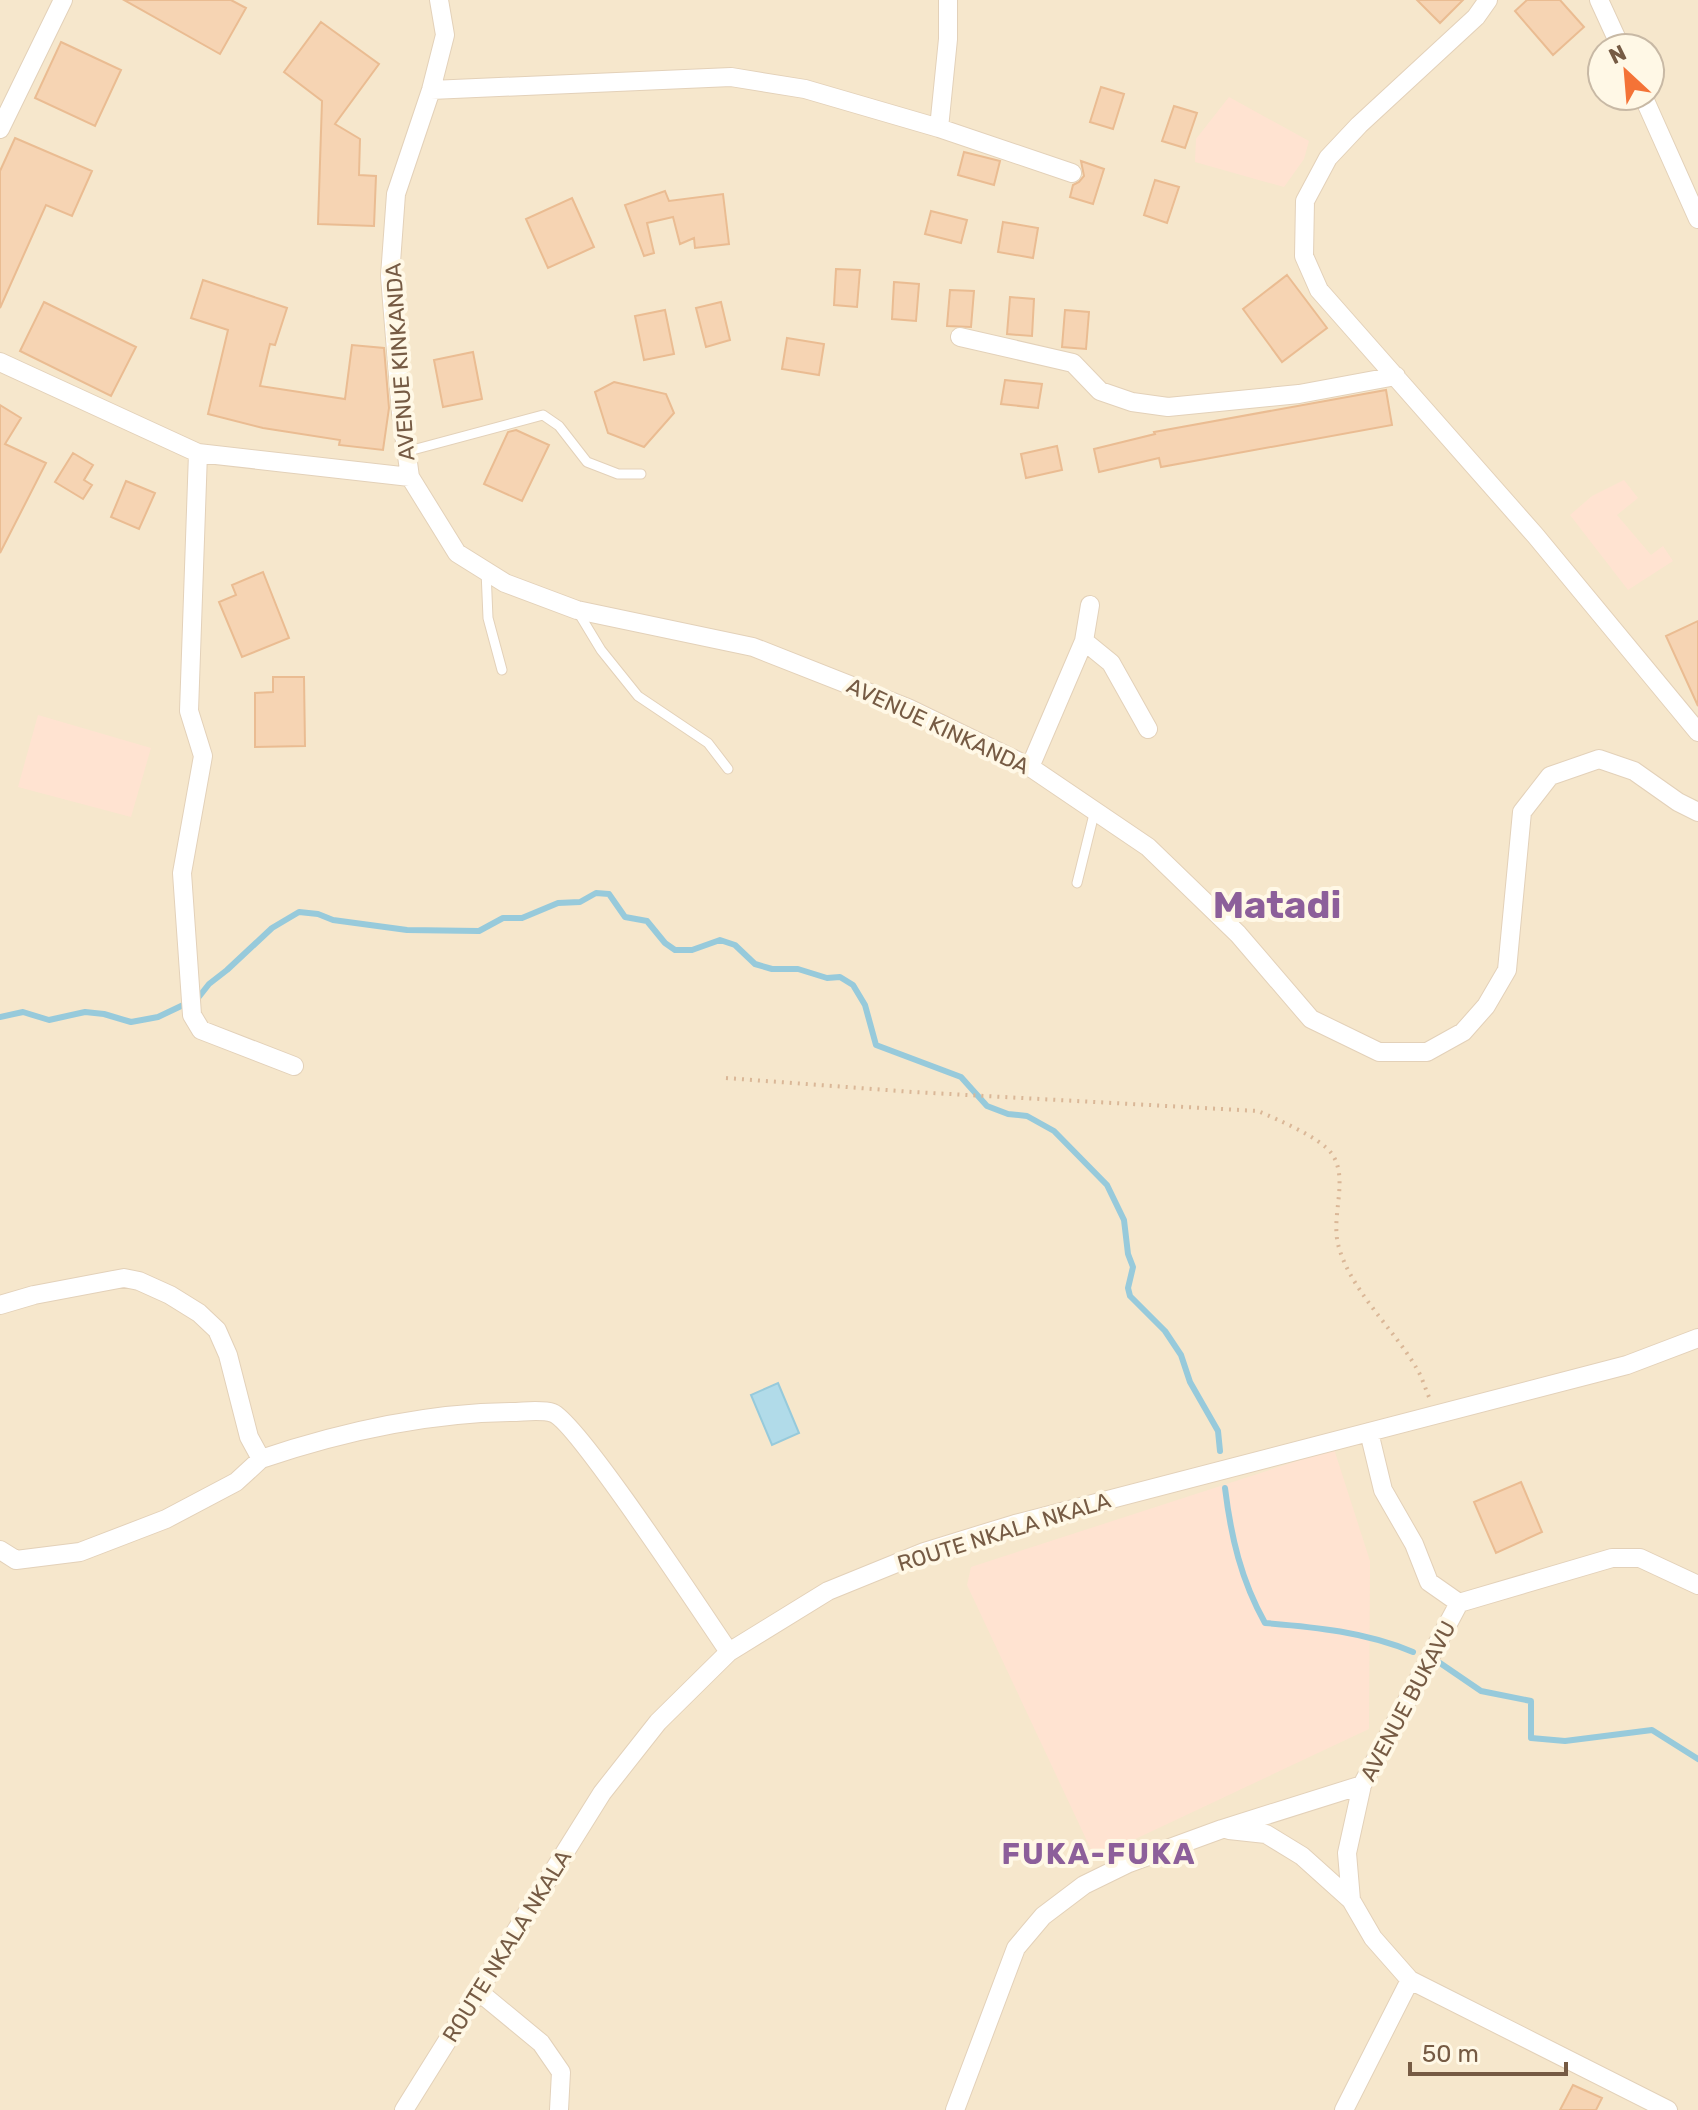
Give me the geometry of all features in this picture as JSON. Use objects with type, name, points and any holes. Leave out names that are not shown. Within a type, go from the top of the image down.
[{"type":"street","points":[[0,129],[63,0]]},
{"type":"street","name":"AVENUE KINKANDA","points":[[439,0],[445,35],[431,90],[396,194],[390,276],[405,452],[410,477],[457,553],[505,583],[577,610],[753,647],[908,708],[1030,767],[1148,847],[1238,934],[1311,1019],[1379,1052],[1427,1052],[1463,1032],[1486,1006],[1507,970],[1522,812],[1550,776],[1599,759],[1634,771],[1698,812]]},
{"type":"street","points":[[939,128],[948,39],[948,0]]},
{"type":"street","points":[[1488,0],[1476,17],[1359,125],[1328,158],[1305,201],[1304,256],[1319,290],[1535,535],[1698,732]]},
{"type":"street","points":[[1599,0],[1614,32]]},
{"type":"street","points":[[431,90],[731,77],[805,89],[939,128],[1072,173]]},
{"type":"street","points":[[1650,112],[1698,219]]},
{"type":"street","points":[[960,337],[1073,363],[1100,391],[1132,402],[1168,407],[1299,394],[1396,376]]},
{"type":"street","points":[[0,362],[198,453],[410,477]]},
{"type":"street","points":[[198,453],[189,711],[203,756],[182,873],[192,1015],[201,1030],[294,1066]]},
{"type":"street","points":[[1030,767],[1084,641],[1090,605]]},
{"type":"street","points":[[1084,641],[1111,663],[1148,729]]},
{"type":"street","points":[[0,1305],[34,1295],[124,1278],[170,1295],[199,1313],[217,1330],[228,1355],[249,1437],[261,1459]]},
{"type":"street","name":"ROUTE NKALA NKALA","points":[[404,2110],[602,1793],[658,1722],[729,1652],[828,1591],[924,1552],[1015,1524],[1627,1365],[1698,1338]]},
{"type":"street","points":[[0,1550],[16,1560],[80,1552],[166,1519],[236,1482],[261,1459],[351,1433],[416,1419],[490,1412],[554,1413],[579,1438],[729,1652]]},
{"type":"street","points":[[1369,1432],[1383,1490],[1414,1544],[1429,1582],[1459,1603]]},
{"type":"street","name":"AVENUE BUKAVU","points":[[1668,2110],[1410,1980],[1373,1938],[1351,1900],[1347,1853],[1362,1785],[1459,1603],[1612,1558],[1640,1558],[1698,1585]]},
{"type":"street","points":[[955,2110],[1016,1948],[1043,1916],[1084,1885],[1129,1863],[1222,1829],[1362,1785]]},
{"type":"street","points":[[1222,1829],[1266,1834],[1302,1856],[1351,1900]]},
{"type":"street","points":[[1344,2110],[1410,1980]]},
{"type":"street","points":[[478,1991],[541,2043],[561,2072],[559,2110]]},
{"type":"lane","points":[[405,452],[543,415],[559,426],[587,462],[618,474],[641,474]]},
{"type":"lane","points":[[486,571],[488,618],[502,670]]},
{"type":"lane","points":[[577,610],[601,650],[638,696],[708,743],[728,769]]},
{"type":"lane","points":[[1077,883],[1095,810]]},
{"type":"path","points":[[726,1078],[929,1093],[1258,1111],[1287,1124],[1329,1150],[1337,1162],[1340,1174],[1335,1217],[1338,1246],[1352,1276],[1418,1370],[1436,1414]]},
{"type":"shaded area","points":[[0,0],[1698,0],[1698,2110],[0,2110]]},
{"type":"shaded area","points":[[1229,97],[1309,141],[1304,159],[1284,187],[1195,162],[1196,139]]},
{"type":"shaded area","points":[[1624,480],[1638,498],[1617,515],[1651,555],[1663,546],[1673,561],[1628,590],[1570,515],[1592,496]]},
{"type":"shaded area","points":[[38,715],[151,748],[131,817],[18,787]]},
{"type":"shaded area","points":[[1334,1449],[1370,1561],[1369,1729],[1095,1858],[967,1585],[971,1567]]},
{"type":"water","points":[[778,1383],[799,1433],[772,1445],[751,1395]]},
{"type":"building","points":[[124,0],[231,0],[246,8],[220,54]]},
{"type":"building","points":[[1417,0],[1463,0],[1440,23]]},
{"type":"building","points":[[1527,0],[1560,0],[1584,27],[1553,55],[1515,11]]},
{"type":"building","points":[[321,22],[379,64],[335,124],[360,139],[359,175],[376,176],[374,226],[318,224],[322,101],[284,72]]},
{"type":"building","points":[[61,42],[121,70],[95,126],[35,98]]},
{"type":"building","points":[[1101,87],[1124,94],[1113,129],[1090,122]]},
{"type":"building","points":[[1174,106],[1197,113],[1185,148],[1162,141]]},
{"type":"building","points":[[15,138],[92,171],[72,216],[46,205],[0,308],[0,171]]},
{"type":"building","points":[[964,152],[1000,161],[994,185],[958,175]]},
{"type":"building","points":[[1081,161],[1104,169],[1093,204],[1070,197],[1073,185],[1084,176]]},
{"type":"building","points":[[1155,180],[1179,187],[1167,223],[1144,215]]},
{"type":"building","points":[[665,191],[669,201],[723,194],[729,244],[695,248],[694,238],[680,244],[673,217],[647,223],[654,253],[644,256],[625,205]]},
{"type":"building","points":[[572,198],[594,247],[548,268],[526,219]]},
{"type":"building","points":[[931,211],[967,220],[961,243],[925,234]]},
{"type":"building","points":[[1003,222],[1038,228],[1033,258],[998,252]]},
{"type":"building","points":[[836,269],[860,270],[857,307],[834,305]]},
{"type":"building","points":[[1287,275],[1327,328],[1282,362],[1243,309]]},
{"type":"building","points":[[203,280],[287,308],[275,345],[270,344],[260,386],[345,399],[352,345],[384,348],[389,408],[383,450],[339,445],[340,440],[263,428],[208,414],[228,330],[191,318]]},
{"type":"building","points":[[894,282],[919,284],[916,321],[892,319]]},
{"type":"building","points":[[950,290],[974,291],[971,327],[947,326]]},
{"type":"building","points":[[1010,297],[1034,299],[1032,336],[1007,334]]},
{"type":"building","points":[[44,302],[136,347],[111,396],[20,351]]},
{"type":"building","points":[[721,302],[730,340],[706,347],[696,308]]},
{"type":"building","points":[[665,310],[674,354],[644,360],[635,316]]},
{"type":"building","points":[[1065,310],[1089,312],[1086,349],[1062,347]]},
{"type":"building","points":[[787,338],[824,344],[819,375],[782,369]]},
{"type":"building","points":[[473,352],[482,399],[443,407],[434,360]]},
{"type":"building","points":[[1005,380],[1042,384],[1038,408],[1001,404]]},
{"type":"building","points":[[614,382],[666,394],[674,413],[644,447],[608,433],[595,392]]},
{"type":"building","points":[[1386,390],[1392,425],[1161,467],[1159,458],[1099,472],[1094,449],[1154,432]]},
{"type":"building","points":[[0,405],[21,418],[5,444],[46,463],[0,553]]},
{"type":"building","points":[[516,430],[549,445],[522,501],[484,484],[508,432]]},
{"type":"building","points":[[1057,446],[1062,470],[1026,478],[1021,454]]},
{"type":"building","points":[[73,453],[93,465],[84,480],[92,485],[83,499],[55,482]]},
{"type":"building","points":[[126,481],[155,493],[139,529],[111,517]]},
{"type":"building","points":[[263,572],[289,638],[242,657],[219,602],[236,595],[232,585]]},
{"type":"building","points":[[1698,621],[1698,706],[1666,636]]},
{"type":"building","points":[[273,677],[304,677],[305,746],[255,747],[255,693],[273,692]]},
{"type":"building","points":[[1521,1482],[1542,1532],[1496,1553],[1474,1502]]},
{"type":"building","points":[[1573,2085],[1602,2098],[1596,2110],[1560,2110]]},
{"type":"waterway","points":[[0,1017],[23,1012],[49,1020],[85,1012],[131,1022],[158,1017],[198,998],[209,984],[272,928],[299,912],[407,930],[479,931],[503,918],[522,918],[558,903],[580,902],[596,893],[609,894],[625,917],[647,921],[675,950],[692,950],[720,940],[735,945],[755,964],[772,969],[798,969],[827,978],[840,977],[853,985],[865,1005],[876,1045],[961,1077],[987,1106],[1008,1114],[1027,1116],[1054,1131],[1107,1185],[1124,1220],[1128,1254],[1133,1267],[1128,1288],[1130,1296],[1165,1331],[1181,1355],[1190,1382],[1218,1431],[1220,1451]]},
{"type":"waterway","points":[[1225,1488],[1238,1558],[1249,1591],[1265,1623],[1359,1635],[1413,1652]]},
{"type":"waterway","points":[[1440,1663],[1481,1691],[1531,1701],[1531,1738],[1565,1741],[1652,1730],[1698,1759]]},
{"type":"district","name":"Matadi","points":[[1277,905]]},
{"type":"district","name":"FUKA-FUKA","points":[[1099,1854]]}]
